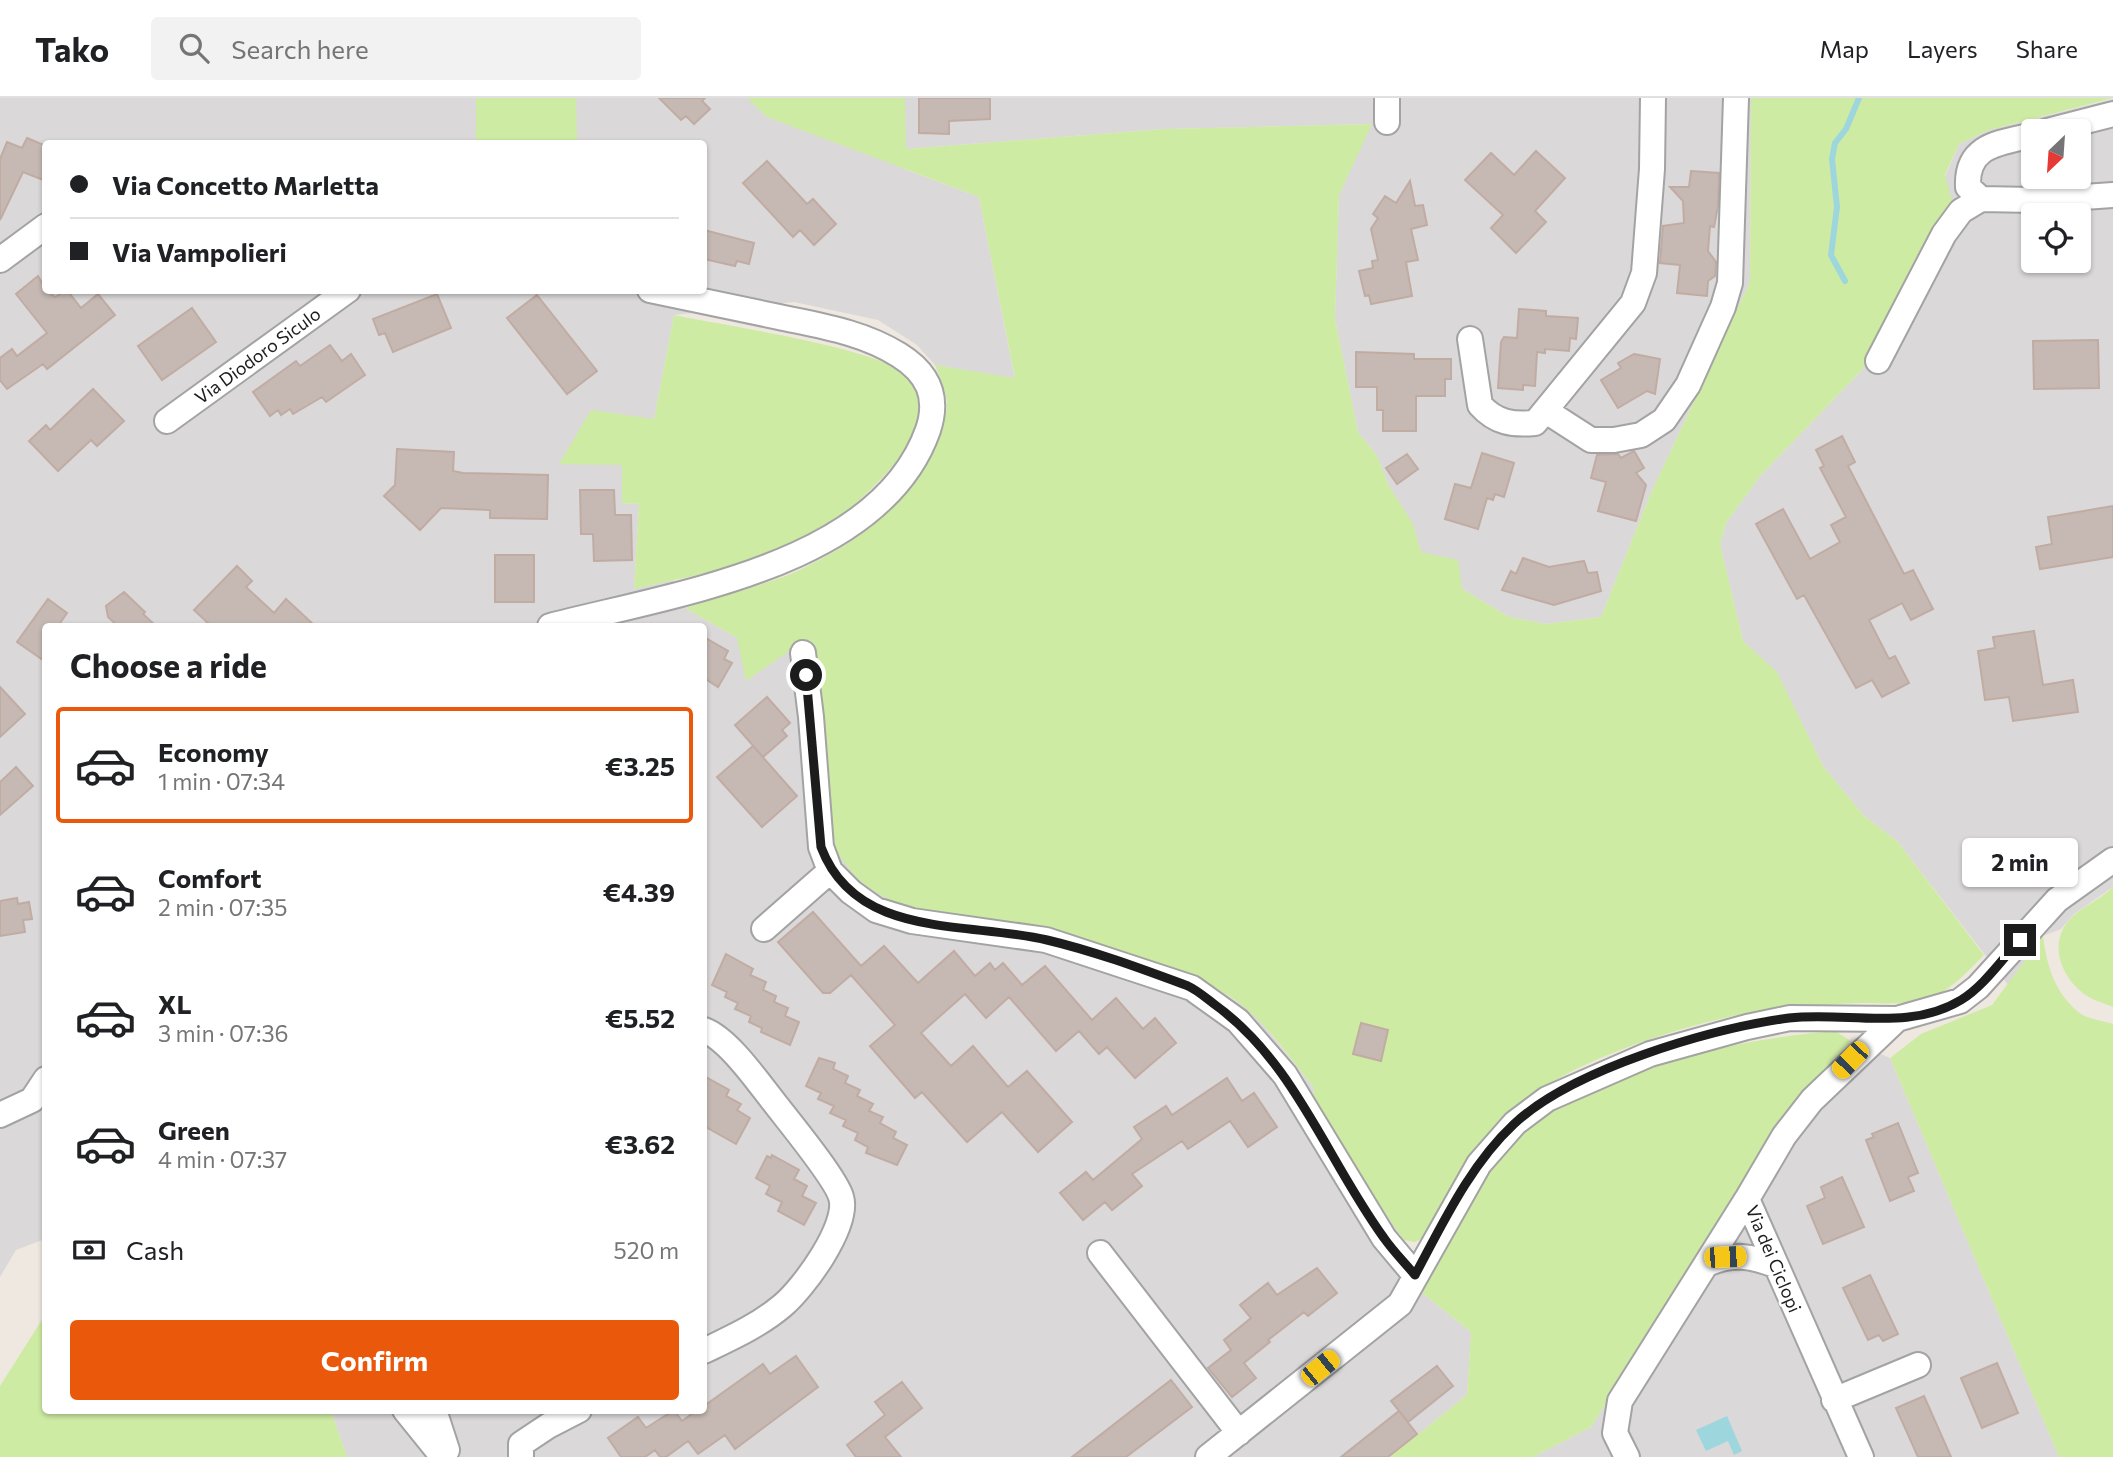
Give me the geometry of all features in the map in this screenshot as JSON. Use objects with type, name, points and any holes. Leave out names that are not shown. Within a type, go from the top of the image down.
[{"type":"street","points":[[1470,339],[1476,393],[1487,412],[1499,421],[1516,425],[1535,423],[1633,303],[1644,273],[1653,169],[1653,98]]},
{"type":"street","points":[[1546,411],[1591,440],[1614,440],[1642,435],[1664,420],[1688,385],[1723,307],[1730,284],[1736,98]]},
{"type":"street","points":[[2091,120],[2113,114]]},
{"type":"street","points":[[1981,199],[1968,187],[1967,172],[1974,157],[1989,146],[2021,138]]},
{"type":"street","points":[[1878,361],[1944,234],[1961,211],[1981,199],[2041,200],[2113,195]]},
{"type":"street","points":[[0,260],[42,229]]},
{"type":"street","name":"Via Diodoro Siculo","points":[[167,421],[342,294]]},
{"type":"street","points":[[561,623],[759,571],[830,539],[873,507],[905,474],[923,444],[934,413],[932,392],[919,369],[898,354],[858,334],[669,294]]},
{"type":"street","points":[[803,653],[821,847],[830,871],[876,910],[912,920],[1046,940],[1192,988],[1238,1021],[1284,1075],[1384,1238],[1415,1275]]},
{"type":"street","points":[[1208,1457],[1400,1304],[1479,1164],[1515,1123],[1561,1091],[1650,1054],[1747,1027],[1790,1018],[1897,1019],[1960,1001],[1978,987],[2057,900],[2113,860]]},
{"type":"street","points":[[764,929],[830,871]]},
{"type":"street","name":"Via dei Ciclopi","points":[[1861,1457],[1747,1199],[1784,1136],[1812,1100],[1897,1019]]},
{"type":"street","points":[[707,1033],[743,1063],[799,1134],[841,1197],[841,1220],[827,1249],[784,1304],[753,1327],[707,1350]]},
{"type":"street","points":[[0,1115],[32,1100],[42,1085]]},
{"type":"street","points":[[1627,1457],[1615,1433],[1620,1401],[1747,1199]]},
{"type":"street","points":[[1100,1253],[1239,1433]]},
{"type":"street","points":[[1709,1263],[1725,1257],[1751,1256],[1775,1265]]},
{"type":"street","points":[[1834,1400],[1918,1365]]},
{"type":"street","points":[[408,1414],[443,1457]]},
{"type":"street","points":[[435,1414],[450,1457]]},
{"type":"street","points":[[521,1457],[521,1444],[571,1414]]},
{"type":"shaded area","points":[[0,98],[1751,98],[1750,282],[1651,493],[1601,617],[1546,624],[1509,617],[1462,589],[1421,552],[1412,524],[1389,486],[1377,456],[1358,432],[1335,319],[1339,195],[1371,124],[1164,129],[906,149],[904,169],[979,197],[1015,379],[935,365],[917,345],[878,320],[794,302],[674,315],[654,419],[560,464],[622,464],[622,503],[639,504],[634,589],[673,580],[685,608],[737,638],[808,638],[824,738],[940,915],[1014,922],[1065,934],[1179,972],[1219,990],[1254,1013],[1314,1088],[1312,1105],[1398,1232],[1421,1292],[1471,1332],[1467,1395],[1390,1457],[347,1457],[332,1414],[707,1414],[707,623],[42,623],[42,1240],[16,1250],[0,1277]]},
{"type":"shaded area","points":[[2113,99],[2113,887],[2074,914],[2061,929],[2043,936],[2009,986],[1897,841],[1864,816],[1823,766],[1777,673],[1743,641],[1720,544],[1726,523],[1760,476],[1862,370],[1959,144],[1989,130],[2021,122],[2021,189],[2091,189],[2091,119],[2033,119]]},
{"type":"shaded area","points":[[1851,1041],[1890,1058],[2059,1457],[1533,1457],[1591,1427],[1738,1195],[1754,1162],[1816,1077]]},
{"type":"green space","points":[[476,98],[576,98],[577,140],[476,140]]},
{"type":"green space","points":[[747,98],[905,98],[906,149],[1164,129],[1372,124],[1339,195],[1335,319],[1358,432],[1377,456],[1389,486],[1413,524],[1421,552],[1458,560],[1462,589],[1509,617],[1546,624],[1601,617],[1651,493],[1750,282],[1751,98],[2113,98],[2032,119],[2021,119],[2021,122],[1989,130],[1959,144],[1945,175],[1953,204],[1862,370],[1760,476],[1726,523],[1720,544],[1743,641],[1777,672],[1823,766],[1864,816],[1897,841],[1984,955],[1949,988],[1926,999],[1896,1003],[1782,1008],[1714,1020],[1637,1044],[1564,1075],[1533,1094],[1494,1126],[1462,1172],[1425,1237],[1415,1242],[1404,1240],[1312,1105],[1314,1088],[1271,1034],[1234,999],[1198,979],[1104,945],[1033,926],[921,909],[895,901],[871,889],[850,870],[830,835],[824,738],[808,638],[746,681],[737,638],[685,608],[793,573],[839,549],[882,518],[917,479],[940,432],[947,400],[935,365],[1015,378],[979,197],[767,117]]},
{"type":"green space","points":[[674,315],[831,346],[888,364],[905,374],[915,386],[919,416],[915,431],[902,454],[880,480],[842,515],[803,541],[756,559],[634,589],[639,504],[622,503],[622,465],[559,464],[591,410],[654,419]]},
{"type":"green space","points":[[2113,887],[2113,1007],[2087,996],[2075,986],[2063,967],[2059,946],[2065,925],[2073,916]]},
{"type":"green space","points":[[2043,936],[2050,969],[2065,998],[2081,1014],[2113,1024],[2113,1457],[2059,1457],[1890,1058],[1921,1034],[1992,1005]]},
{"type":"green space","points":[[1835,1031],[1851,1041],[1818,1076],[1774,1133],[1738,1195],[1591,1427],[1533,1457],[1390,1457],[1467,1395],[1471,1332],[1421,1292],[1482,1180],[1491,1166],[1521,1134],[1559,1107],[1602,1085],[1648,1067],[1745,1043]]},
{"type":"green space","points":[[42,1320],[42,1414],[332,1414],[347,1457],[0,1457],[0,1386]]},
{"type":"water","points":[[1727,1416],[1742,1451],[1734,1455],[1728,1441],[1706,1451],[1696,1430]]},
{"type":"building","points":[[659,98],[705,98],[702,101],[710,109],[694,124],[686,116],[681,120]]},
{"type":"building","points":[[919,98],[990,98],[990,119],[949,121],[949,134],[919,133]]},
{"type":"building","points":[[27,138],[42,144],[42,179],[23,172],[0,220],[0,159],[7,142],[22,148]]},
{"type":"building","points":[[1536,151],[1565,178],[1535,211],[1546,222],[1516,253],[1491,228],[1503,215],[1465,180],[1491,153],[1514,175]]},
{"type":"building","points":[[767,161],[807,204],[813,199],[836,224],[814,245],[800,230],[793,237],[743,183]]},
{"type":"building","points":[[1691,171],[1719,173],[1718,206],[1714,227],[1710,226],[1708,251],[1716,262],[1715,276],[1708,281],[1707,296],[1677,293],[1680,265],[1660,263],[1663,226],[1684,223],[1683,201],[1670,187],[1689,187]]},
{"type":"building","points":[[1410,181],[1415,206],[1423,205],[1427,225],[1411,229],[1418,260],[1406,262],[1412,296],[1371,304],[1369,295],[1365,296],[1359,271],[1373,268],[1372,261],[1378,260],[1371,229],[1378,218],[1373,214],[1385,196],[1396,203]]},
{"type":"building","points":[[707,231],[754,243],[749,264],[737,261],[735,266],[707,260]]},
{"type":"building","points":[[38,276],[42,283],[42,294],[55,297],[70,294],[81,308],[98,294],[115,315],[47,369],[43,364],[7,389],[0,380],[0,358],[12,349],[17,356],[47,333],[16,294]]},
{"type":"building","points":[[437,294],[451,328],[393,352],[385,333],[379,335],[373,319]]},
{"type":"building","points":[[537,295],[597,371],[567,394],[507,318]]},
{"type":"building","points":[[192,308],[216,342],[162,380],[138,346]]},
{"type":"building","points":[[1519,309],[1546,311],[1546,316],[1578,318],[1576,339],[1570,338],[1569,351],[1545,349],[1545,353],[1537,352],[1535,386],[1523,385],[1523,390],[1498,388],[1501,342],[1504,337],[1517,338]]},
{"type":"building","points":[[2098,340],[2099,388],[2034,389],[2033,341]]},
{"type":"building","points":[[330,345],[342,361],[351,354],[365,375],[326,402],[322,397],[293,414],[290,409],[281,415],[278,410],[270,416],[253,392],[296,361],[300,366]]},
{"type":"building","points":[[1356,352],[1414,354],[1414,359],[1451,359],[1451,379],[1445,379],[1445,396],[1416,396],[1416,431],[1383,431],[1383,410],[1377,410],[1377,387],[1356,387]]},
{"type":"building","points":[[1634,354],[1660,359],[1655,394],[1647,391],[1618,408],[1601,380],[1621,368],[1618,363]]},
{"type":"building","points":[[93,389],[124,421],[97,446],[91,440],[58,471],[29,441],[46,425],[50,430]]},
{"type":"building","points":[[1842,436],[1855,462],[1848,466],[1904,574],[1913,570],[1933,609],[1911,620],[1902,603],[1869,620],[1889,659],[1895,656],[1909,683],[1882,697],[1872,680],[1856,688],[1804,595],[1797,599],[1756,524],[1783,509],[1810,559],[1840,542],[1831,525],[1846,517],[1820,468],[1824,466],[1816,450]]},
{"type":"building","points":[[397,449],[454,452],[453,471],[463,473],[548,475],[547,519],[490,518],[490,510],[441,508],[420,530],[384,496],[395,485]]},
{"type":"building","points":[[1634,451],[1644,468],[1636,473],[1646,485],[1636,521],[1598,511],[1606,482],[1591,478],[1597,455],[1618,454],[1621,458]]},
{"type":"building","points":[[1482,453],[1514,463],[1504,497],[1495,494],[1493,500],[1487,498],[1478,529],[1445,519],[1455,484],[1471,488]]},
{"type":"building","points":[[1407,454],[1418,469],[1397,484],[1386,468]]},
{"type":"building","points":[[580,490],[614,490],[615,515],[631,515],[632,560],[594,561],[593,534],[581,534]]},
{"type":"building","points":[[2113,506],[2113,557],[2040,569],[2036,547],[2052,544],[2048,517]]},
{"type":"building","points":[[495,555],[534,555],[534,602],[495,602]]},
{"type":"building","points":[[1523,558],[1549,567],[1584,561],[1588,573],[1597,572],[1601,591],[1554,605],[1502,590],[1511,571],[1516,574]]},
{"type":"building","points":[[237,566],[252,581],[246,587],[274,613],[286,599],[312,623],[208,623],[194,610]]},
{"type":"building","points":[[124,592],[153,623],[115,623],[108,617],[106,606]]},
{"type":"building","points":[[48,599],[67,613],[60,623],[42,623],[42,659],[17,642]]},
{"type":"building","points":[[2034,631],[2043,685],[2073,680],[2078,712],[2013,721],[2009,697],[1985,700],[1978,651],[1995,648],[1993,637]]},
{"type":"building","points":[[707,639],[728,651],[724,659],[732,663],[718,687],[707,680]]},
{"type":"building","points":[[0,687],[25,714],[0,737]]},
{"type":"building","points":[[767,697],[790,723],[782,730],[787,736],[763,757],[735,725]]},
{"type":"building","points":[[753,746],[797,796],[762,827],[717,777]]},
{"type":"building","points":[[16,767],[33,786],[0,815],[0,782]]},
{"type":"building","points":[[17,898],[18,904],[29,902],[32,919],[23,920],[25,932],[0,936],[0,901]]},
{"type":"building","points":[[813,912],[861,966],[884,946],[918,983],[954,951],[975,976],[990,963],[995,970],[1003,963],[1022,985],[1045,966],[1092,1020],[1116,998],[1143,1029],[1155,1018],[1176,1043],[1135,1078],[1107,1047],[1099,1054],[1079,1031],[1056,1051],[1009,997],[986,1018],[965,994],[921,1033],[951,1066],[973,1046],[1008,1087],[1027,1071],[1072,1122],[1038,1152],[1002,1112],[967,1142],[922,1092],[915,1098],[870,1046],[895,1025],[851,975],[830,993],[823,993],[778,942]]},
{"type":"building","points":[[726,954],[753,969],[750,975],[766,982],[763,990],[776,996],[774,1002],[788,1008],[785,1016],[799,1022],[790,1045],[761,1032],[762,1028],[749,1022],[751,1016],[735,1009],[738,1003],[725,997],[727,992],[712,985]]},
{"type":"building","points":[[1361,1023],[1388,1030],[1381,1061],[1353,1054]]},
{"type":"building","points":[[819,1058],[835,1063],[833,1069],[848,1076],[845,1083],[860,1090],[857,1096],[873,1104],[869,1111],[883,1117],[880,1123],[896,1132],[893,1138],[907,1145],[897,1165],[866,1153],[868,1147],[855,1140],[858,1133],[843,1126],[846,1120],[830,1113],[834,1106],[818,1099],[821,1093],[806,1086]]},
{"type":"building","points":[[707,1078],[729,1090],[726,1096],[741,1104],[737,1110],[750,1118],[736,1144],[707,1128]]},
{"type":"building","points":[[1227,1078],[1242,1101],[1254,1093],[1277,1127],[1248,1147],[1230,1121],[1188,1149],[1182,1141],[1132,1174],[1142,1186],[1112,1210],[1105,1202],[1083,1220],[1060,1193],[1086,1172],[1093,1180],[1142,1139],[1134,1127],[1166,1106],[1172,1115]]},
{"type":"building","points":[[1898,1123],[1918,1173],[1908,1177],[1914,1191],[1890,1201],[1866,1140],[1874,1137],[1872,1134]]},
{"type":"building","points":[[772,1155],[799,1170],[794,1179],[807,1186],[802,1196],[816,1203],[804,1225],[778,1211],[782,1202],[766,1194],[770,1186],[756,1178],[767,1156],[771,1158]]},
{"type":"building","points":[[1842,1177],[1864,1227],[1823,1244],[1807,1206],[1825,1198],[1821,1187]]},
{"type":"building","points":[[1317,1268],[1337,1293],[1308,1316],[1304,1312],[1244,1363],[1256,1378],[1232,1397],[1208,1368],[1231,1350],[1224,1340],[1251,1318],[1240,1305],[1268,1283],[1277,1295]]},
{"type":"building","points":[[1870,1275],[1898,1334],[1883,1341],[1879,1335],[1868,1340],[1843,1288]]},
{"type":"building","points":[[796,1356],[818,1387],[735,1449],[725,1435],[698,1454],[688,1441],[666,1457],[660,1457],[655,1450],[645,1457],[621,1457],[608,1438],[638,1417],[646,1428],[668,1414],[677,1414],[682,1421],[692,1414],[707,1414],[707,1404],[763,1364],[770,1374]]},
{"type":"building","points":[[1997,1363],[2018,1413],[1982,1428],[1961,1378]]},
{"type":"building","points":[[1437,1366],[1453,1386],[1408,1422],[1391,1401]]},
{"type":"building","points":[[1171,1380],[1192,1407],[1126,1457],[1072,1457]]},
{"type":"building","points":[[902,1382],[922,1408],[885,1437],[901,1457],[856,1457],[847,1445],[885,1415],[875,1402]]},
{"type":"building","points":[[1924,1396],[1951,1457],[1918,1457],[1896,1408]]},
{"type":"building","points":[[1399,1411],[1417,1434],[1388,1457],[1341,1457]]},
{"type":"waterway","points":[[1845,281],[1831,255],[1837,207],[1832,159],[1835,143],[1846,129],[1859,98]]},
{"type":"route","points":[[806,675],[821,847],[830,871],[851,892],[876,910],[912,920],[1046,940],[1192,988],[1238,1021],[1284,1075],[1384,1238],[1415,1275],[1479,1164],[1515,1123],[1561,1091],[1650,1054],[1747,1027],[1790,1018],[1897,1019],[1926,1013],[1960,1001],[1978,987],[2020,940]]}]
